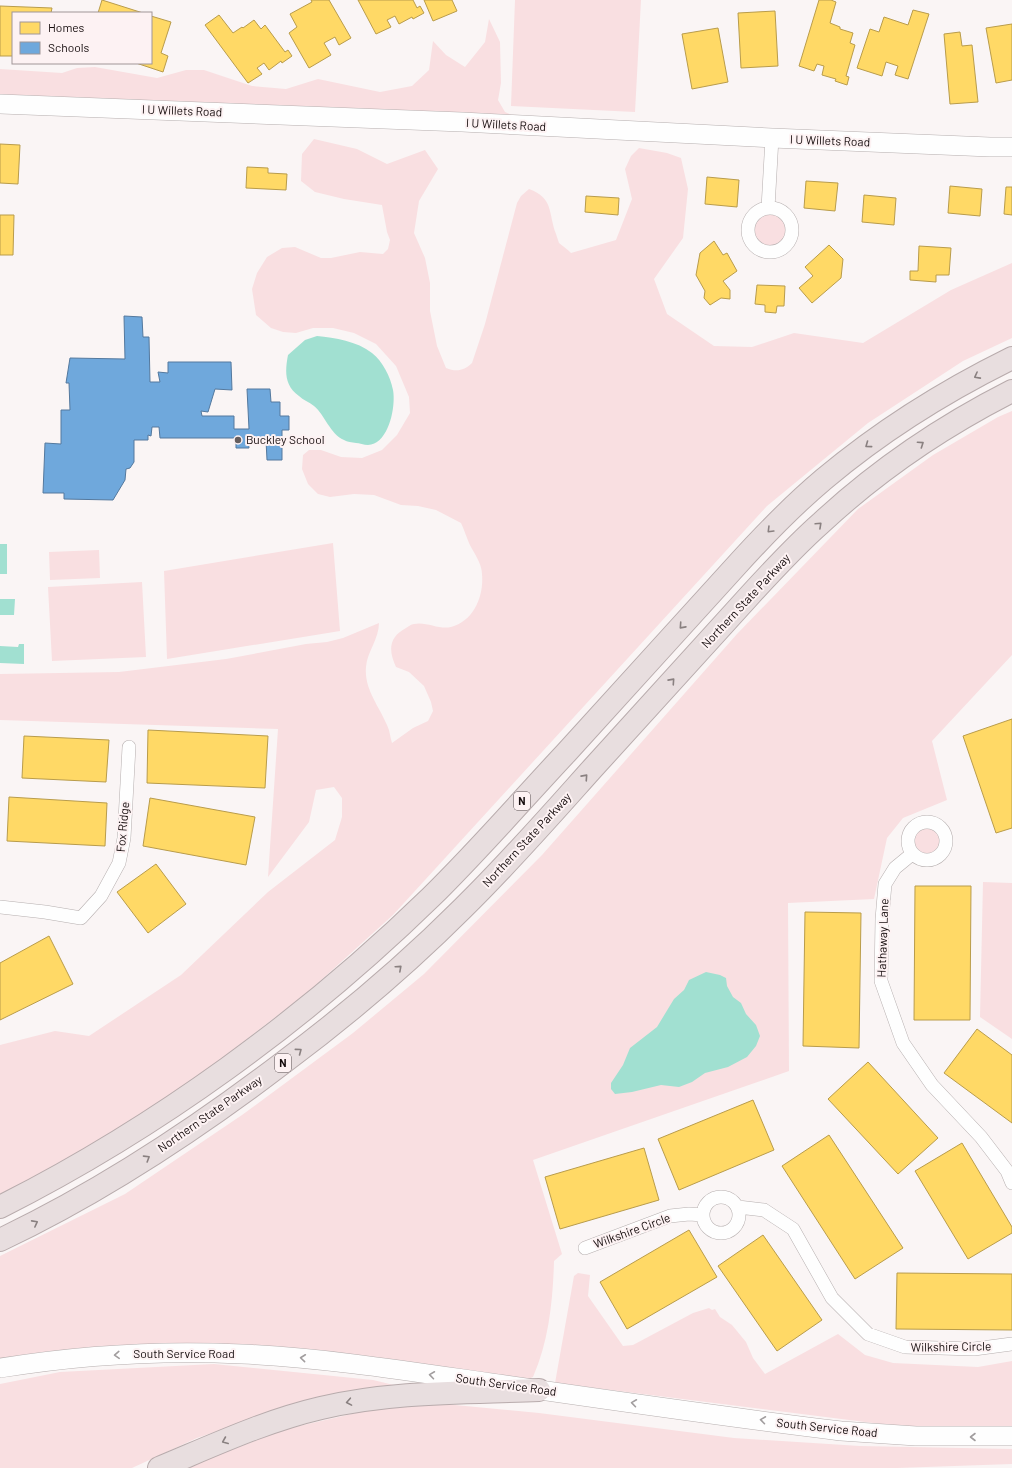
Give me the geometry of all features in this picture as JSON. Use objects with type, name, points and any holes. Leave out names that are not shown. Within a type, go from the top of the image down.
[{"type":"highway","name":"N","points":[[0,1207],[74,1167],[170,1107],[241,1057],[320,995],[394,931],[469,859],[744,558],[806,495],[842,465],[914,413],[957,387],[1012,358]]},
{"type":"highway","name":"Northern State Parkway","points":[[0,1240],[60,1210],[103,1185],[188,1131],[272,1072],[350,1010],[425,944],[498,872],[763,581],[821,523],[860,489],[920,444],[963,417],[1012,391]]},
{"type":"highway","points":[[159,1468],[250,1430],[328,1406],[407,1395],[540,1390]]},
{"type":"main road","name":"I U Willets Road","points":[[0,104],[462,122],[772,138],[1012,147]]},
{"type":"main road","name":"South Service Road","points":[[0,1368],[64,1359],[121,1354],[184,1352],[242,1354],[341,1362],[808,1427],[866,1433],[942,1437],[1012,1436]]},
{"type":"street","points":[[768,208],[772,138]]},
{"type":"street","name":"Fox Ridge","points":[[0,907],[81,918],[101,896],[120,863],[124,838],[129,747]]},
{"type":"street","name":"Hathaway Lane","points":[[912,854],[894,868],[885,884],[882,919],[881,981],[903,1043],[932,1085],[981,1137],[1007,1172],[1012,1183]]},
{"type":"street","name":"Wilkshire Circle","points":[[585,1248],[670,1216],[689,1214],[703,1215],[707,1203],[718,1197],[729,1198],[738,1206],[764,1210],[793,1229],[832,1298],[868,1334],[905,1347],[974,1349],[1012,1344]]},
{"type":"street","points":[[703,1215],[707,1227],[718,1234],[724,1234],[734,1229],[738,1224],[740,1218],[738,1206]]},
{"type":"shaded area","points":[[515,0],[641,0],[635,112],[511,106]]},
{"type":"shaded area","points":[[489,19],[500,42],[501,83],[498,100],[505,112],[518,118],[0,98],[0,69],[62,73],[77,68],[95,67],[157,78],[186,70],[204,70],[252,86],[286,89],[318,79],[380,92],[412,86],[429,70],[433,41],[446,55],[465,67],[485,42]]},
{"type":"shaded area","points":[[314,139],[357,149],[387,164],[425,150],[438,169],[419,201],[414,233],[425,258],[430,283],[430,311],[437,346],[446,368],[457,370],[463,369],[472,363],[485,324],[517,203],[521,196],[529,189],[543,197],[549,207],[559,243],[571,253],[616,240],[632,199],[625,169],[631,156],[639,148],[667,153],[681,158],[688,189],[683,238],[654,279],[667,314],[714,346],[752,347],[794,333],[863,343],[951,290],[1012,263],[1012,338],[963,361],[868,423],[767,506],[393,915],[308,992],[191,1082],[96,1142],[0,1197],[0,1045],[55,1031],[89,1036],[181,975],[268,892],[335,840],[342,817],[342,798],[334,787],[316,790],[309,822],[268,877],[278,729],[0,720],[0,674],[119,672],[226,659],[306,644],[327,642],[343,638],[379,623],[377,635],[368,656],[366,675],[367,683],[388,727],[392,743],[413,728],[428,721],[433,711],[424,686],[409,672],[396,667],[391,650],[393,640],[400,632],[413,624],[419,623],[446,628],[459,624],[471,613],[479,599],[482,582],[482,570],[461,523],[436,510],[418,506],[401,505],[374,495],[354,494],[330,497],[318,494],[308,484],[302,469],[303,455],[309,450],[321,450],[341,457],[362,458],[382,450],[397,435],[410,413],[409,397],[396,366],[376,344],[354,333],[333,328],[313,328],[296,333],[283,332],[271,328],[256,315],[252,289],[257,273],[267,257],[282,248],[295,247],[321,258],[331,258],[360,252],[383,254],[388,249],[390,240],[382,205],[344,199],[315,192],[301,181],[302,154]]},
{"type":"shaded area","points":[[766,208],[774,208],[786,214],[792,226],[792,234],[786,246],[774,252],[766,252],[754,246],[748,234],[748,226],[754,214]]},
{"type":"shaded area","points":[[317,336],[338,339],[360,346],[372,353],[386,370],[394,397],[392,414],[386,431],[375,443],[365,445],[347,441],[339,437],[331,429],[318,410],[294,392],[288,382],[286,367],[288,355],[305,340]]},
{"type":"shaded area","points":[[1012,411],[1012,655],[932,741],[947,800],[903,818],[887,838],[874,899],[788,903],[789,1071],[533,1160],[562,1254],[554,1261],[553,1290],[549,1320],[543,1349],[533,1377],[526,1380],[295,1350],[165,1343],[32,1355],[0,1361],[0,1256],[125,1194],[242,1115],[353,1033],[424,974],[542,855],[737,634],[858,509],[933,455],[998,417]]},
{"type":"shaded area","points":[[333,543],[340,631],[167,659],[164,571]]},
{"type":"shaded area","points":[[0,544],[7,544],[7,574],[0,574]]},
{"type":"shaded area","points":[[99,550],[100,578],[50,580],[49,552]]},
{"type":"shaded area","points":[[142,582],[146,657],[52,661],[48,587]]},
{"type":"shaded area","points":[[0,599],[15,599],[14,615],[0,615]]},
{"type":"shaded area","points":[[19,644],[24,644],[24,664],[0,663],[0,646],[18,647]]},
{"type":"shaded area","points":[[923,822],[931,822],[941,827],[945,834],[945,848],[941,855],[931,860],[923,860],[913,855],[911,852],[908,845],[908,837],[913,827],[916,825]]},
{"type":"shaded area","points":[[983,882],[1012,883],[1012,1039],[980,1017]]},
{"type":"shaded area","points":[[706,972],[726,978],[727,986],[733,997],[741,1003],[746,1014],[756,1025],[760,1036],[756,1046],[747,1057],[728,1067],[705,1073],[692,1082],[679,1087],[661,1085],[632,1092],[615,1094],[611,1089],[611,1083],[623,1065],[630,1048],[657,1027],[674,999],[684,990],[689,980]]},
{"type":"shaded area","points":[[578,1273],[590,1275],[588,1296],[623,1346],[633,1345],[693,1313],[709,1308],[712,1310],[715,1309],[720,1317],[732,1325],[746,1342],[753,1358],[765,1374],[838,1334],[865,1355],[893,1363],[978,1367],[1012,1361],[1012,1428],[905,1427],[555,1383],[574,1276]]},
{"type":"shaded area","points":[[214,1364],[373,1380],[406,1388],[305,1401],[197,1438],[132,1468],[0,1468],[0,1384],[60,1372]]},
{"type":"shaded area","points":[[434,1403],[539,1413],[734,1438],[860,1446],[1012,1449],[1012,1464],[897,1468],[184,1468],[286,1429],[369,1410]]},
{"type":"building: Homes","points":[[102,0],[140,12],[98,12]]},
{"type":"building: Homes","points":[[311,0],[329,0],[351,38],[339,45],[335,37],[324,43],[331,55],[309,68],[289,33],[297,27],[290,14],[312,2]]},
{"type":"building: Homes","points":[[358,0],[413,0],[417,8],[420,6],[424,13],[399,24],[395,16],[387,20],[391,27],[376,34]]},
{"type":"building: Homes","points":[[424,0],[452,0],[457,11],[433,21]]},
{"type":"building: Homes","points":[[819,0],[831,0],[836,2],[830,23],[840,27],[840,29],[853,33],[850,43],[855,45],[846,76],[849,77],[847,85],[835,81],[836,79],[822,75],[824,66],[817,64],[814,71],[799,66]]},
{"type":"building: Homes","points":[[0,6],[52,8],[51,12],[12,12],[12,56],[0,56]]},
{"type":"building: Homes","points":[[913,10],[929,14],[908,79],[895,75],[898,66],[886,62],[882,76],[857,68],[870,29],[879,32],[884,17],[908,25]]},
{"type":"building: Homes","points":[[775,11],[778,66],[741,68],[738,13]]},
{"type":"building: Homes","points":[[219,15],[233,33],[254,20],[261,29],[265,25],[285,52],[288,50],[292,56],[282,63],[281,61],[269,70],[264,63],[257,68],[262,74],[248,83],[205,25]]},
{"type":"building: Homes","points":[[152,16],[171,22],[161,53],[168,56],[163,72],[139,64],[152,64]]},
{"type":"building: Homes","points":[[1012,24],[1012,80],[996,83],[986,28]]},
{"type":"building: Homes","points":[[718,28],[728,82],[692,89],[682,34]]},
{"type":"building: Homes","points":[[960,32],[962,46],[972,45],[978,102],[950,104],[944,34]]},
{"type":"building: Homes","points":[[0,144],[20,145],[18,184],[0,183]]},
{"type":"building: Homes","points":[[247,167],[268,168],[268,173],[287,174],[286,190],[246,188]]},
{"type":"building: Homes","points":[[707,177],[739,180],[737,207],[705,204]]},
{"type":"building: Homes","points":[[806,181],[838,183],[835,211],[804,208]]},
{"type":"building: Homes","points":[[950,186],[982,189],[980,216],[948,213]]},
{"type":"building: Homes","points":[[1006,187],[1012,187],[1012,215],[1004,214]]},
{"type":"building: Homes","points":[[864,195],[896,198],[894,225],[862,222]]},
{"type":"building: Homes","points":[[586,196],[619,198],[618,215],[585,212]]},
{"type":"building: Homes","points":[[0,215],[14,215],[13,255],[0,255]]},
{"type":"building: Homes","points":[[714,241],[723,255],[727,253],[737,271],[723,281],[730,290],[730,299],[721,298],[710,305],[704,298],[705,291],[696,275],[700,253]]},
{"type":"building: Homes","points":[[829,245],[843,259],[841,278],[812,303],[799,288],[813,276],[805,267]]},
{"type":"building: Homes","points":[[919,246],[951,248],[949,275],[936,275],[936,282],[910,280],[910,271],[918,271]]},
{"type":"building: Homes","points":[[757,285],[785,286],[784,306],[777,306],[776,313],[765,312],[765,305],[755,304]]},
{"type":"building: Homes","points":[[1012,719],[1012,828],[996,833],[963,736]]},
{"type":"building: Homes","points":[[148,730],[268,736],[265,788],[147,783]]},
{"type":"building: Homes","points":[[24,736],[109,740],[106,782],[22,778]]},
{"type":"building: Homes","points":[[9,797],[107,803],[105,846],[7,841]]},
{"type":"building: Homes","points":[[150,798],[255,817],[246,865],[143,846]]},
{"type":"building: Homes","points":[[156,864],[186,904],[148,933],[117,892]]},
{"type":"building: Homes","points":[[915,886],[971,886],[970,1020],[914,1020]]},
{"type":"building: Homes","points":[[805,912],[861,913],[859,1048],[803,1046]]},
{"type":"building: Homes","points":[[49,936],[73,984],[0,1020],[0,963]]},
{"type":"building: Homes","points":[[977,1029],[1012,1055],[1012,1123],[944,1073]]},
{"type":"building: Homes","points":[[868,1062],[938,1138],[898,1174],[828,1099]]},
{"type":"building: Homes","points":[[753,1100],[774,1150],[679,1190],[658,1139]]},
{"type":"building: Homes","points":[[829,1135],[903,1248],[855,1279],[782,1166]]},
{"type":"building: Homes","points":[[962,1143],[1012,1227],[1012,1233],[968,1259],[915,1171]]},
{"type":"building: Homes","points":[[644,1148],[659,1200],[560,1229],[545,1177]]},
{"type":"building: Homes","points":[[689,1230],[717,1277],[627,1329],[600,1282]]},
{"type":"building: Homes","points":[[763,1235],[822,1320],[777,1351],[718,1266]]},
{"type":"building: Homes","points":[[897,1273],[1012,1274],[1012,1330],[896,1329]]},
{"type":"building: Schools","points":[[124,316],[142,317],[143,337],[149,337],[150,382],[160,382],[158,372],[168,373],[168,362],[231,362],[232,390],[215,389],[208,412],[201,411],[202,416],[234,416],[234,429],[249,429],[247,389],[270,389],[271,402],[280,402],[280,416],[289,416],[289,430],[282,430],[282,460],[267,460],[266,440],[248,440],[249,448],[236,448],[236,438],[160,438],[159,427],[152,427],[151,436],[148,435],[148,440],[134,440],[134,462],[130,468],[126,469],[125,480],[113,500],[64,499],[64,493],[43,493],[45,443],[61,444],[61,410],[70,410],[69,383],[66,383],[70,358],[125,359]]},
{"type":"place","name":"Buckley School","points":[[238,440]]}]
